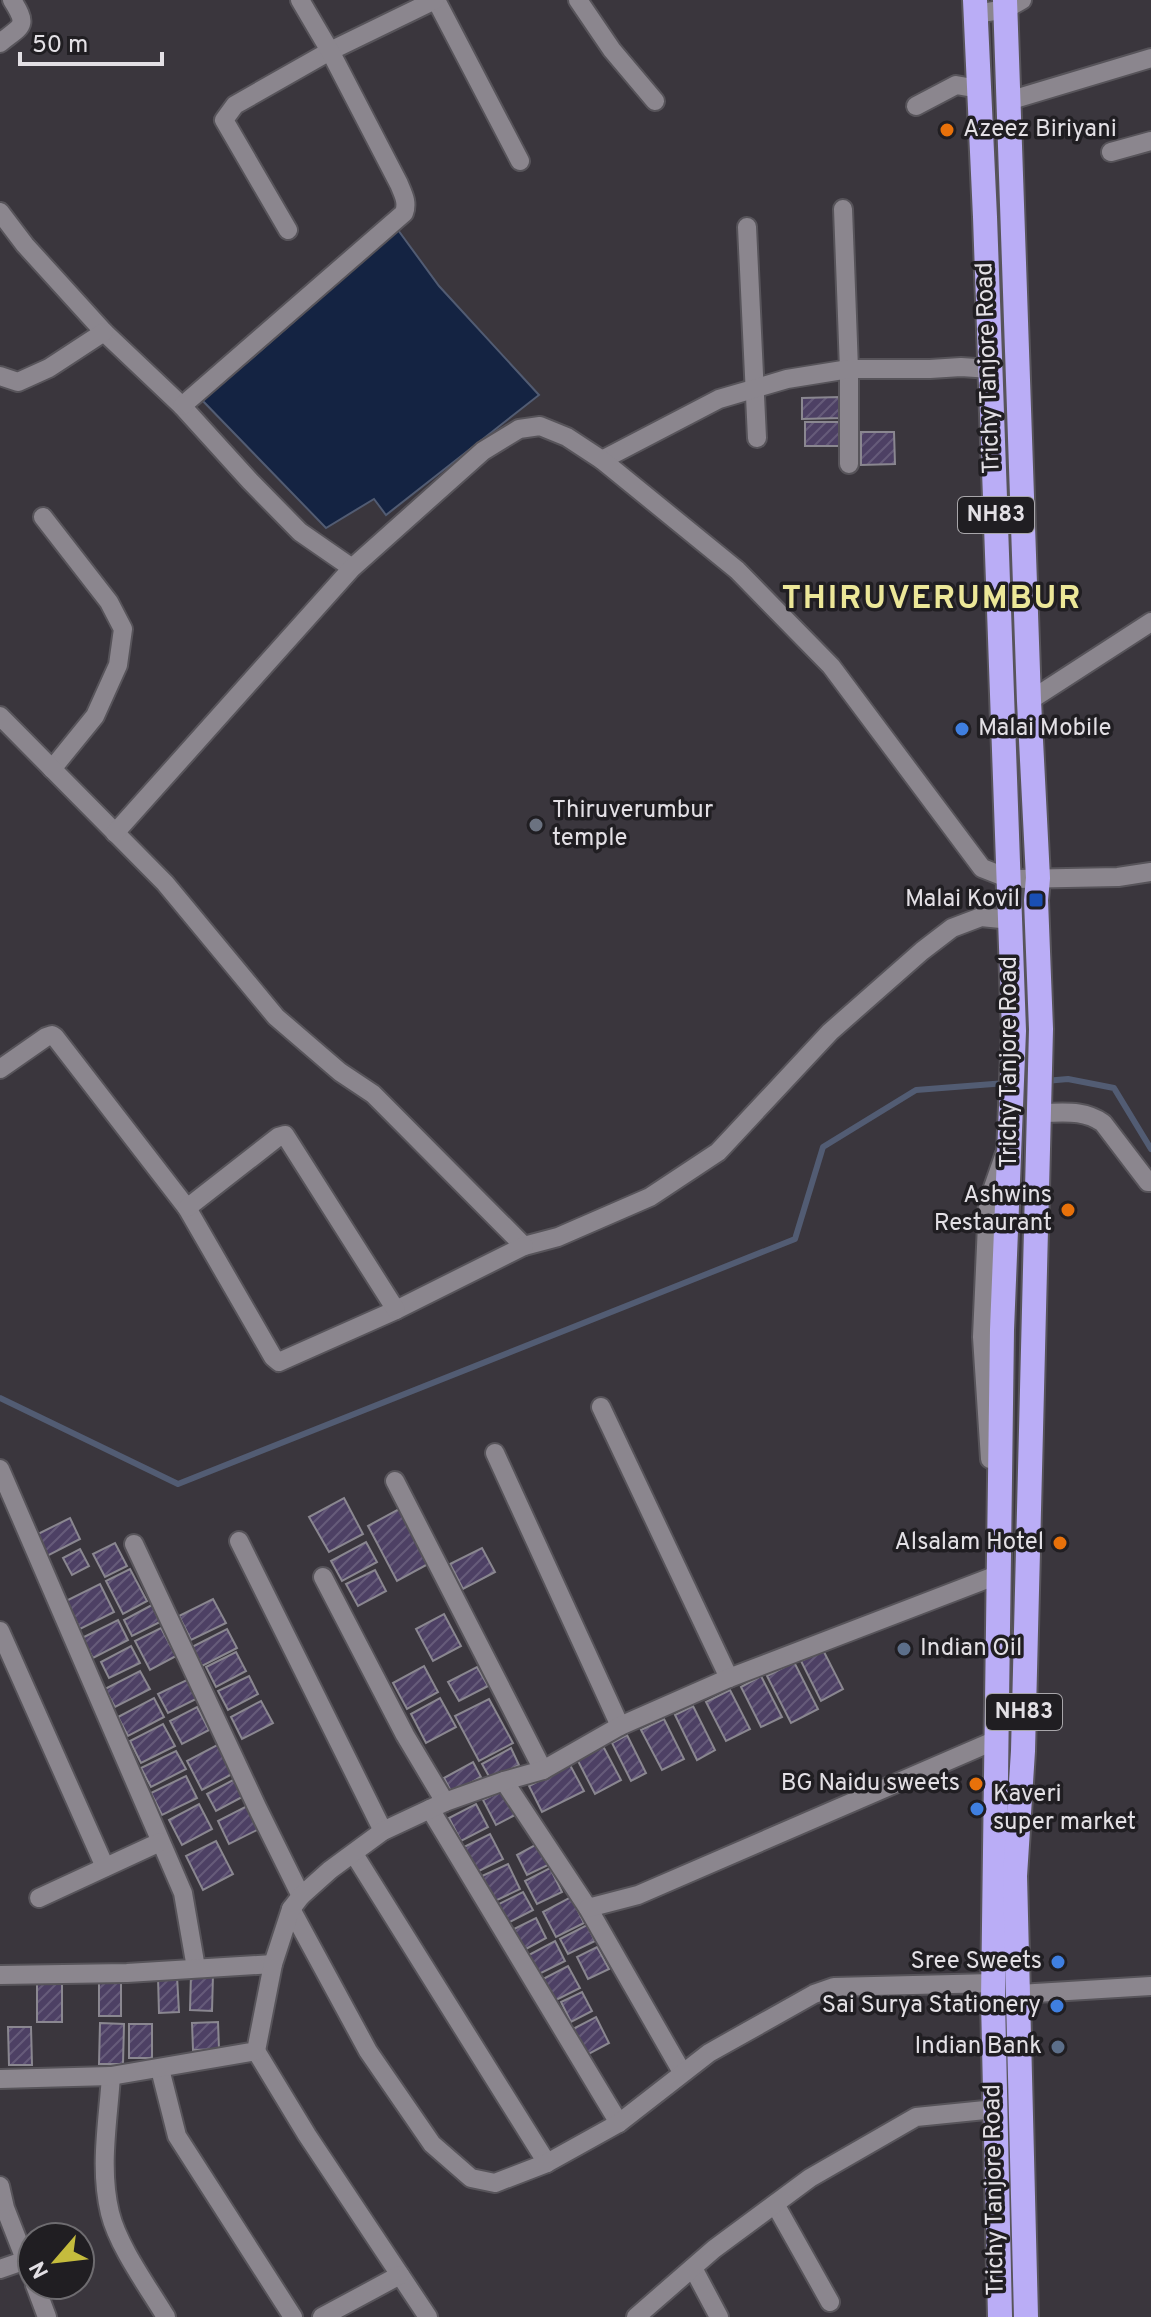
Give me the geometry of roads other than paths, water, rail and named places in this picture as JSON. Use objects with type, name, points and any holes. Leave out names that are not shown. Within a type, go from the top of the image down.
[{"type":"highway","name":"Trichy Tanjore Road","points":[[1011,3],[1008,101],[1041,1029],[1023,1735],[1015,1876],[1026,2317]]},
{"type":"highway","name":"Trichy Tanjore Road","points":[[976,7],[1014,1031],[1002,1330],[993,1983],[1000,2317]]},
{"type":"street","points":[[0,43],[23,21],[12,0]]},
{"type":"street","points":[[182,406],[404,213],[405,199],[399,184],[300,0]]},
{"type":"street","points":[[288,230],[224,120],[235,105],[330,51],[435,0],[520,161]]},
{"type":"street","points":[[578,0],[612,50],[655,101]]},
{"type":"street","points":[[976,7],[1011,3]]},
{"type":"street","points":[[1008,101],[1151,58]]},
{"type":"street","points":[[916,106],[956,85],[979,89]]},
{"type":"street","points":[[1111,152],[1151,141]]},
{"type":"street","points":[[843,209],[849,464]]},
{"type":"street","points":[[0,212],[25,245],[104,332],[182,406],[300,532],[352,568]]},
{"type":"street","points":[[747,227],[757,438]]},
{"type":"street","points":[[0,376],[18,382],[49,368],[104,332]]},
{"type":"street","points":[[602,460],[719,399],[787,379],[849,369],[991,369]]},
{"type":"street","points":[[115,833],[352,568],[483,451],[519,429],[540,426],[567,437],[602,460],[737,570],[831,666],[982,868],[1010,879],[1118,877],[1151,872]]},
{"type":"street","points":[[43,517],[109,602],[123,629],[118,665],[95,716],[52,769]]},
{"type":"street","points":[[1029,701],[1151,622]]},
{"type":"street","points":[[0,716],[165,883],[276,1017],[340,1072],[373,1094],[524,1246]]},
{"type":"street","points":[[0,1069],[46,1037],[53,1036],[187,1208],[273,1357],[279,1362],[396,1310],[524,1246],[558,1237],[650,1197],[718,1152],[830,1032],[932,943],[952,928],[981,917],[1011,920]]},
{"type":"street","points":[[1039,1110],[1083,1112],[1093,1116],[1103,1123],[1150,1184]]},
{"type":"street","points":[[187,1208],[278,1137],[285,1135],[396,1310]]},
{"type":"street","points":[[601,1407],[729,1678]]},
{"type":"street","points":[[495,1453],[620,1726]]},
{"type":"street","points":[[0,1469],[183,1893],[196,1968]]},
{"type":"street","points":[[395,1481],[543,1770]]},
{"type":"street","points":[[239,1541],[383,1831]]},
{"type":"street","points":[[134,1544],[251,1793],[296,1902],[368,2051],[432,2144],[471,2178],[495,2183],[547,2163],[619,2123],[709,2053],[814,1994],[834,1987],[993,1983]]},
{"type":"street","points":[[428,2317],[307,2135],[256,2051],[273,1964],[296,1902],[330,1870],[383,1831],[437,1805],[543,1770],[620,1726],[729,1678],[1000,1574]]},
{"type":"street","points":[[323,1577],[405,1735],[437,1805],[619,2123]]},
{"type":"street","points":[[0,1631],[105,1867]]},
{"type":"street","points":[[588,1908],[638,1895],[996,1740]]},
{"type":"street","points":[[504,1781],[588,1908],[682,2072]]},
{"type":"street","points":[[39,1898],[160,1842]]},
{"type":"street","points":[[354,1854],[547,2163]]},
{"type":"street","points":[[0,1975],[127,1973],[273,1964]]},
{"type":"street","points":[[1019,1994],[1151,1986]]},
{"type":"street","points":[[0,2079],[111,2076],[256,2051]]},
{"type":"street","points":[[160,2069],[177,2136],[293,2317]]},
{"type":"street","points":[[111,2076],[104,2173],[110,2215],[128,2253],[166,2317]]},
{"type":"street","points":[[636,2317],[693,2268],[810,2178],[916,2117],[995,2109]]},
{"type":"street","points":[[0,2186],[16,2236]]},
{"type":"street","points":[[775,2204],[830,2302]]},
{"type":"street","points":[[693,2268],[719,2317]]},
{"type":"street","points":[[322,2317],[400,2275]]},
{"type":"water","points":[[398,230],[439,286],[539,395],[386,515],[374,499],[326,528],[200,398],[250,360]]},
{"type":"waterway","points":[[1045,1081],[1068,1079],[1114,1088],[1151,1149]]},
{"type":"waterway","points":[[0,1398],[178,1484],[795,1239],[823,1147],[916,1090],[1006,1083]]},
{"type":"place","name":"Azeez Biriyani","points":[[947,130]]},
{"type":"place","name":"Malai Mobile","points":[[962,729]]},
{"type":"place","name":"Thiruverumbur temple","points":[[536,825]]},
{"type":"place","name":"Malai Kovil","points":[[1036,900]]},
{"type":"place","name":"Ashwins Restaurant","points":[[1068,1210]]},
{"type":"place","name":"Alsalam Hotel","points":[[1060,1543]]},
{"type":"place","name":"Indian Oil","points":[[904,1649]]},
{"type":"place","name":"BG Naidu sweets","points":[[976,1784]]},
{"type":"place","name":"Kaveri super market","points":[[977,1809]]},
{"type":"place","name":"Sree Sweets","points":[[1058,1962]]},
{"type":"place","name":"Sai Surya Stationery","points":[[1057,2006]]},
{"type":"place","name":"Indian Bank","points":[[1058,2047]]},
{"type":"district","name":"THIRUVERUMBUR","points":[[932,600]]}]
